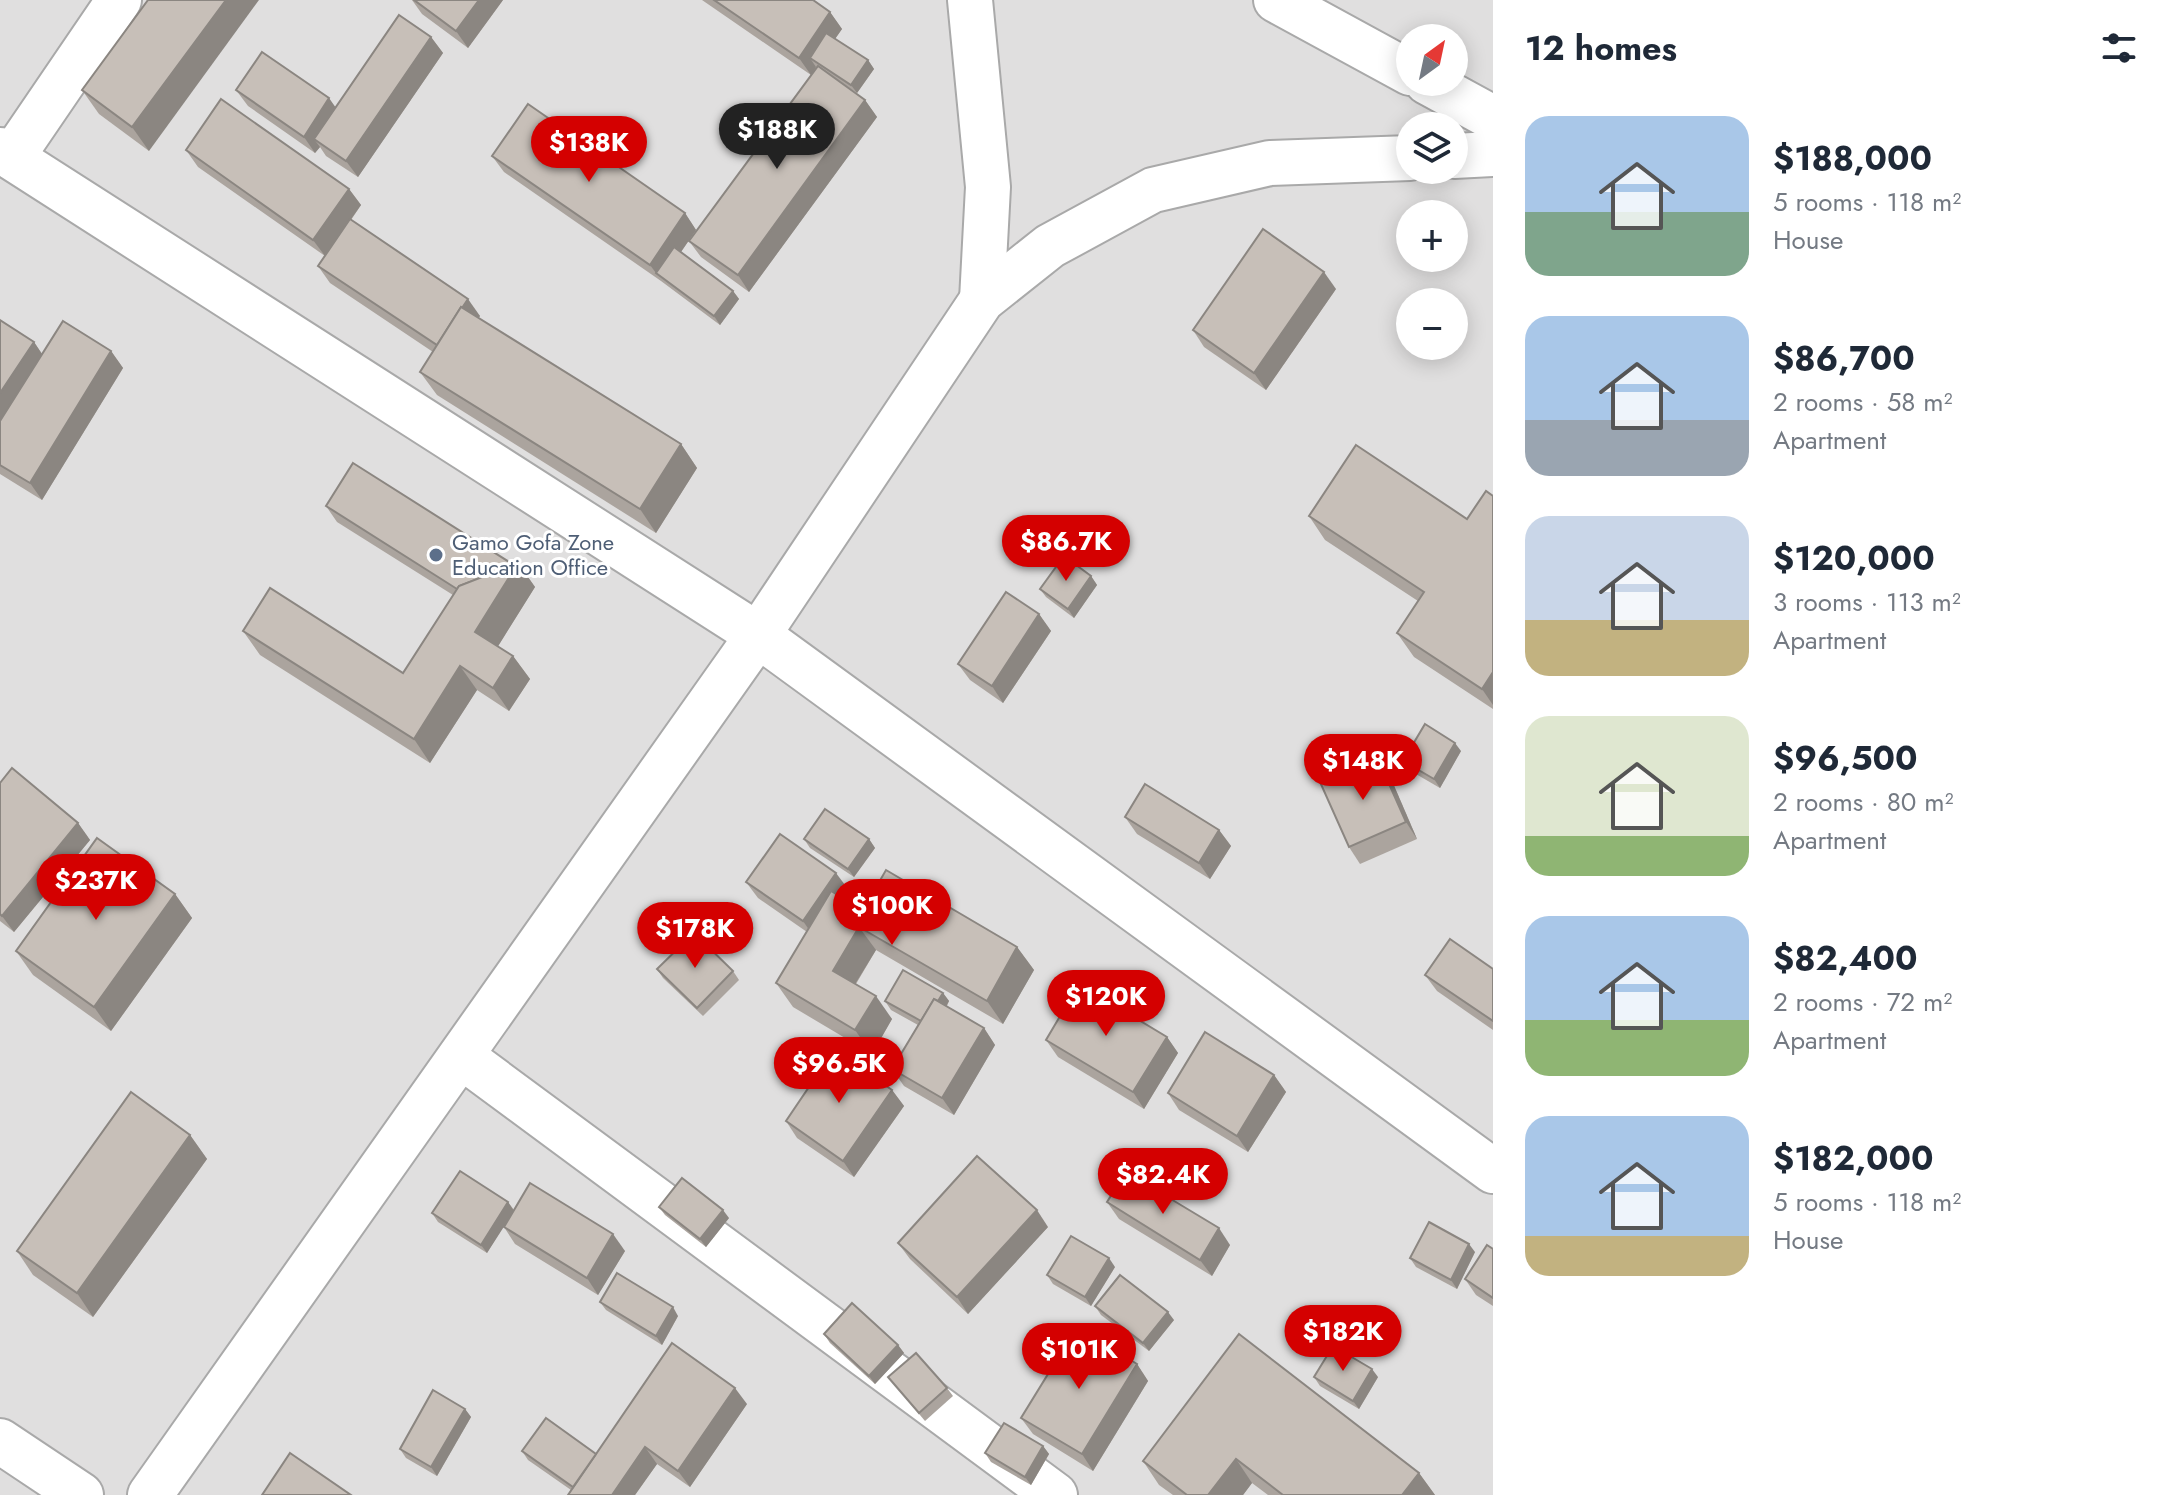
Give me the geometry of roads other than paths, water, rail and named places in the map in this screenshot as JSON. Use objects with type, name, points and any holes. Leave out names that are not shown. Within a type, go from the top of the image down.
[{"type":"street","points":[[119,0],[6,153],[758,635],[1493,1171]]},
{"type":"street","points":[[970,0],[988,187],[982,300]]},
{"type":"street","points":[[1276,0],[1396,65]]},
{"type":"street","points":[[1453,96],[1493,118]]},
{"type":"street","points":[[1468,155],[1493,154]]},
{"type":"street","points":[[150,1495],[758,635],[982,300],[1050,246],[1153,190],[1270,163],[1396,158]]},
{"type":"street","points":[[461,1056],[1055,1495]]},
{"type":"street","points":[[0,1441],[81,1495]]},
{"type":"place","name":"Gamo Gofa Zone Education Office","points":[[436,555]]}]
